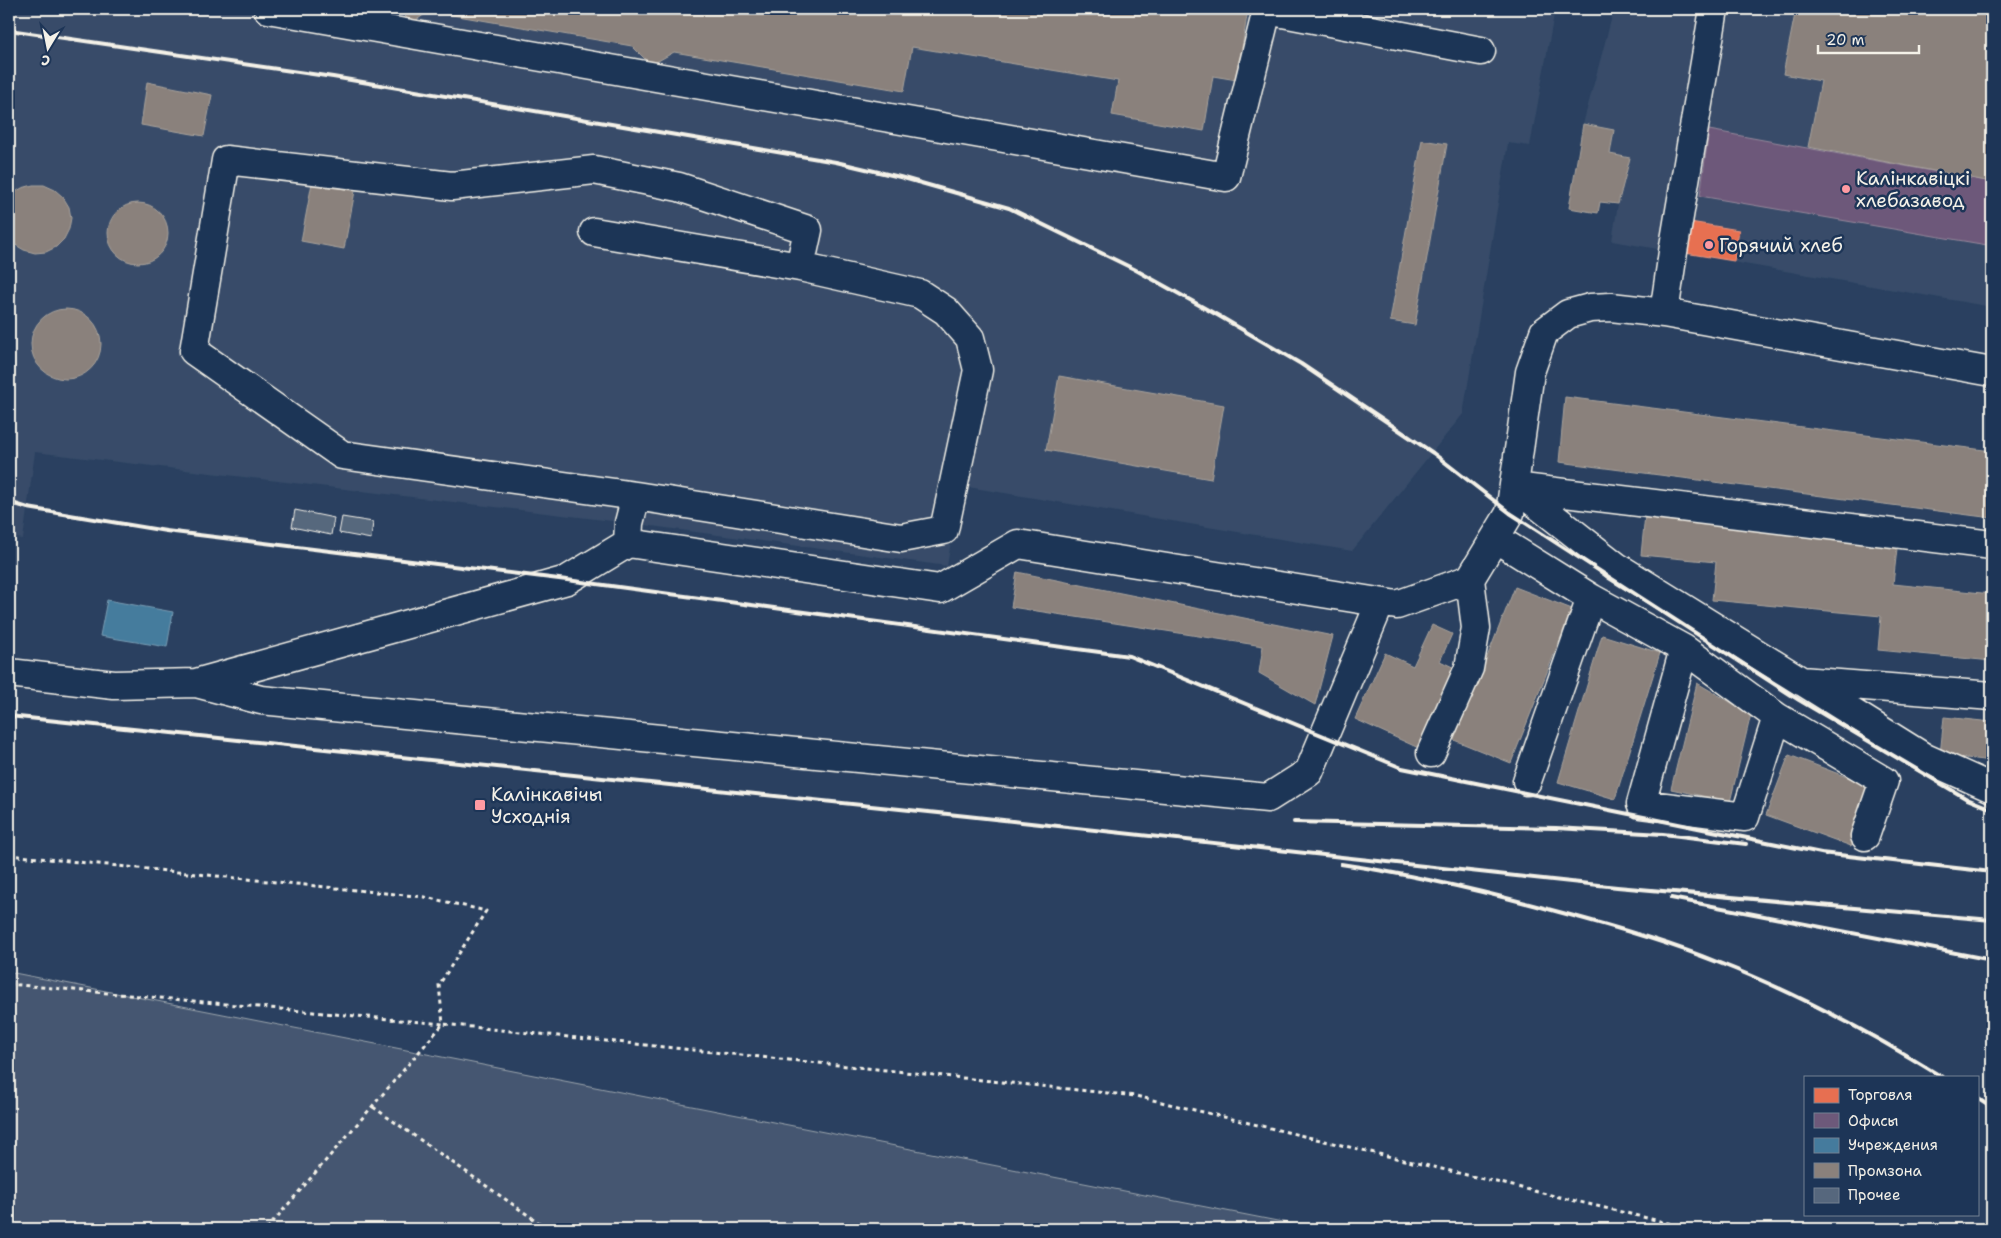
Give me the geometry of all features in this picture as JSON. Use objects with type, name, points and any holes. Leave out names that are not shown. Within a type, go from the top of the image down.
[{"type":"street","points":[[268,9],[1226,177],[1267,9],[1481,51]]},
{"type":"street","points":[[1664,313],[1714,9]]},
{"type":"street","points":[[594,232],[800,268],[920,294],[946,312],[970,338],[978,370],[944,530],[901,538],[636,496],[342,455],[194,351],[226,160],[452,186],[594,170],[679,187],[808,230],[800,268]]},
{"type":"street","points":[[1431,753],[1469,668],[1476,628],[1470,579],[1510,513],[1530,372],[1544,332],[1568,314],[1590,308],[1611,306],[1664,313],[1992,372]]},
{"type":"street","points":[[1515,487],[1992,545]]},
{"type":"street","points":[[1515,487],[1617,567],[1925,758],[1992,788]]},
{"type":"street","points":[[628,543],[628,523],[636,496]]},
{"type":"street","points":[[1495,538],[1592,598],[1684,649],[1777,717],[1884,781],[1865,836]]},
{"type":"street","points":[[9,673],[114,685],[196,683],[567,580],[628,543],[940,588],[1018,544],[1397,605],[1470,579]]},
{"type":"street","points":[[1527,781],[1592,598]]},
{"type":"street","points":[[196,683],[260,700],[1268,798],[1309,772],[1380,603]]},
{"type":"street","points":[[1684,649],[1641,804],[1745,817],[1777,717]]},
{"type":"street","points":[[1801,681],[1992,696]]},
{"type":"path","points":[[9,855],[425,897],[486,911],[439,986],[443,1024],[268,1229]]},
{"type":"path","points":[[9,984],[443,1024],[1136,1096],[1693,1229]]},
{"type":"path","points":[[373,1108],[548,1229]]},
{"type":"shaded area","points":[[9,9],[1555,9],[1530,146],[1508,143],[1463,414],[1352,551],[962,486],[947,566],[629,523],[35,452],[23,539],[9,537]]},
{"type":"shaded area","points":[[1614,9],[1992,9],[1992,307],[1612,241],[1618,204],[1601,202],[1598,213],[1569,208],[1583,124]]},
{"type":"shaded area","points":[[9,972],[1318,1229],[9,1229]]},
{"type":"building: Торговля","points":[[1690,222],[1739,230],[1734,261],[1685,253]]},
{"type":"building: Офисы","name":"Калінкавіцкі хлебазавод","points":[[1709,130],[1992,182],[1992,218],[1987,245],[1700,196]]},
{"type":"building: Учреждения","points":[[107,600],[173,612],[167,647],[100,636]]},
{"type":"building: Промзона","points":[[400,9],[1248,9],[1237,80],[1213,76],[1204,131],[1112,115],[1118,81],[912,47],[904,91],[674,52],[651,65],[632,46],[429,11],[411,24]]},
{"type":"building: Промзона","points":[[1796,9],[1992,9],[1992,182],[1808,147],[1821,81],[1783,74]]},
{"type":"building: Промзона","points":[[147,82],[212,95],[204,136],[141,125]]},
{"type":"building: Промзона","points":[[1583,124],[1614,130],[1610,154],[1630,158],[1618,204],[1600,202],[1598,213],[1569,208]]},
{"type":"building: Промзона","points":[[1422,140],[1447,144],[1415,325],[1390,321]]},
{"type":"building: Промзона","points":[[312,183],[355,191],[344,249],[301,241]]},
{"type":"building: Промзона","points":[[44,185],[55,190],[63,197],[69,207],[71,218],[69,229],[64,239],[56,247],[46,252],[35,253],[24,250],[14,244],[9,238],[9,199],[12,194],[22,188]]},
{"type":"building: Промзона","points":[[138,203],[155,208],[163,216],[168,233],[163,250],[155,258],[138,263],[121,258],[113,250],[108,233],[113,216],[121,208]]},
{"type":"building: Промзона","points":[[66,309],[79,312],[91,319],[98,331],[101,344],[98,357],[91,369],[79,376],[66,379],[53,376],[41,369],[34,357],[31,344],[34,331],[41,319],[53,312]]},
{"type":"building: Промзона","points":[[1059,376],[1224,405],[1211,479],[1046,450]]},
{"type":"building: Промзона","points":[[1565,397],[1992,451],[1992,518],[1559,462]]},
{"type":"building: Промзона","points":[[1645,515],[1898,540],[1893,584],[1992,594],[1992,661],[1878,650],[1881,616],[1712,600],[1716,562],[1641,555]]},
{"type":"building: Промзона","points":[[1017,572],[1333,636],[1315,705],[1259,673],[1263,646],[1011,607]]},
{"type":"building: Промзона","points":[[1515,587],[1572,609],[1511,763],[1454,740]]},
{"type":"building: Промзона","points":[[1432,625],[1452,634],[1440,661],[1459,670],[1423,750],[1355,719],[1385,653],[1413,666]]},
{"type":"building: Промзона","points":[[1602,635],[1660,653],[1615,799],[1558,782]]},
{"type":"building: Промзона","points":[[1697,683],[1751,714],[1730,802],[1671,789]]},
{"type":"building: Промзона","points":[[1944,717],[1992,722],[1992,761],[1940,755]]},
{"type":"building: Промзона","points":[[1789,755],[1873,787],[1851,846],[1766,815]]},
{"type":"building: Прочее","points":[[295,510],[334,518],[331,535],[292,527]]},
{"type":"building: Прочее","points":[[342,517],[373,522],[371,539],[339,533]]},
{"type":"railway","points":[[9,30],[333,77],[836,162],[900,177],[1009,208],[1134,269],[1301,364],[1433,453],[1510,513],[1799,700],[1967,799],[1992,809]]},
{"type":"railway","points":[[9,502],[28,508],[166,531],[567,580],[1129,656],[1402,768],[1826,854]]},
{"type":"railway","points":[[9,716],[967,816],[1617,887],[1992,920]]},
{"type":"railway","points":[[1294,822],[1556,828],[1663,834],[1746,844]]},
{"type":"railway","points":[[1821,853],[1992,872]]},
{"type":"railway","points":[[1341,864],[1423,879],[1505,898],[1619,928],[1678,947],[1775,986],[1804,1000],[1860,1029],[1940,1076]]},
{"type":"railway","points":[[1671,898],[1992,960]]},
{"type":"railway","points":[[1978,1099],[1992,1108]]},
{"type":"place","name":"Калінкавіцкі хлебазавод","points":[[1846,189]]},
{"type":"place","name":"Горячий хлеб","points":[[1709,245]]},
{"type":"place","name":"Калінкавічы Усходнія","points":[[480,805]]}]
